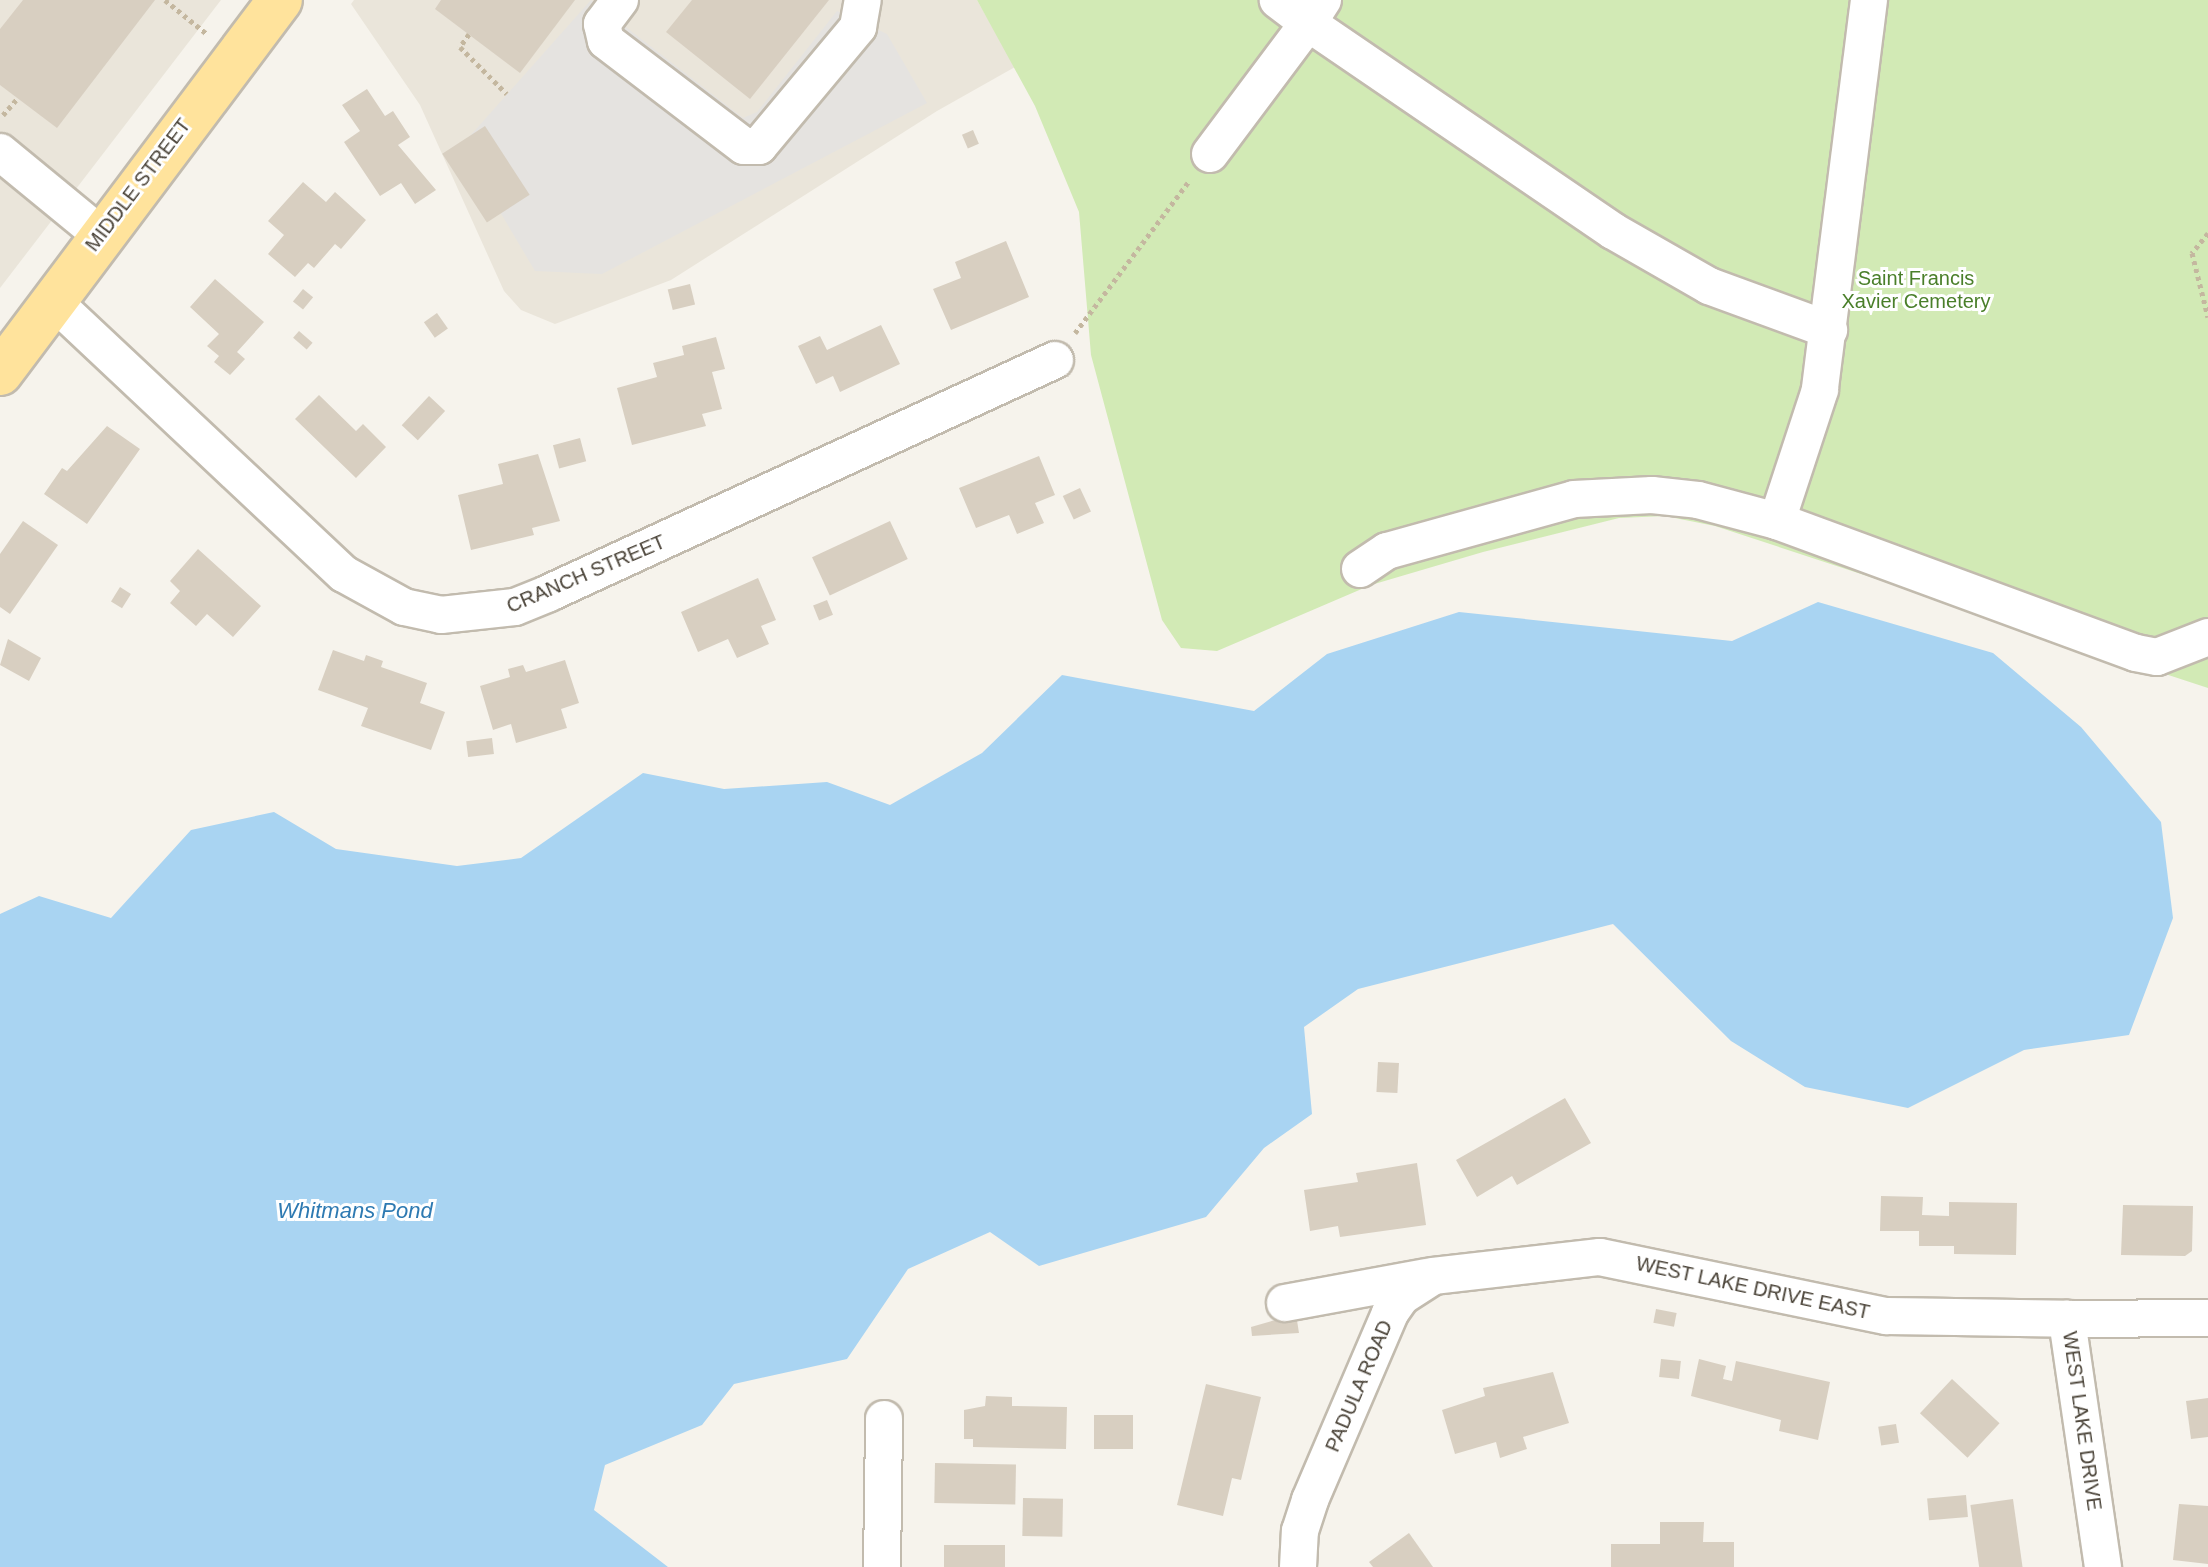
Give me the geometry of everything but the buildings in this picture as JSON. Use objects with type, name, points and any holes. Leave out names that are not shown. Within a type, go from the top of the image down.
[{"type":"main road","name":"MIDDLE STREET","points":[[0,373],[100,234],[280,0]]},
{"type":"street","points":[[620,0],[602,24],[606,41],[744,146],[759,146],[858,27],[863,0]]},
{"type":"street","points":[[1278,0],[1315,12],[1613,231],[1709,286],[1829,330]]},
{"type":"street","points":[[1777,521],[1805,448],[1829,330],[1869,0]]},
{"type":"street","points":[[1210,154],[1315,12]]},
{"type":"street","points":[[0,152],[100,234]]},
{"type":"street","name":"CRANCH STREET","points":[[52,300],[344,574],[404,607],[441,615],[515,607],[549,593],[1055,360]]},
{"type":"street","points":[[1360,569],[1387,551],[1574,499],[1652,495],[1698,500],[1777,521],[2136,653],[2157,657],[2208,637]]},
{"type":"street","name":"WEST LAKE DRIVE EAST","points":[[1488,1267],[1600,1257],[1886,1316],[2067,1319]]},
{"type":"street","name":"PADULA ROAD","points":[[1298,1567],[1300,1531],[1310,1500],[1390,1313],[1408,1291],[1433,1276],[1488,1267]]},
{"type":"street","points":[[1285,1303],[1433,1276]]},
{"type":"street","name":"WEST LAKE DRIVE","points":[[2103,1567],[2067,1319],[2208,1318]]},
{"type":"street","points":[[882,1567],[884,1419]]},
{"type":"path","points":[[165,0],[236,57]]},
{"type":"path","points":[[469,34],[460,47],[507,94]]},
{"type":"path","points":[[0,119],[18,98]]},
{"type":"path","points":[[1055,360],[1210,154]]},
{"type":"path","points":[[2208,233],[2192,253],[2208,317]]},
{"type":"shaded area","points":[[0,0],[221,0],[0,288]]},
{"type":"shaded area","points":[[354,0],[977,0],[1015,67],[937,111],[671,280],[555,324],[521,310],[504,291],[420,105],[351,4]]},
{"type":"shaded area","points":[[591,0],[743,118],[757,112],[837,11],[887,34],[927,103],[602,274],[535,271],[461,146]]},
{"type":"green space","name":"Saint Francis Xavier Cemetery","points":[[977,0],[2208,0],[2208,688],[1715,526],[1665,516],[1619,518],[1483,552],[1371,585],[1217,651],[1181,648],[1162,620],[1091,355],[1079,212],[1035,106]]},
{"type":"water","name":"Whitmans Pond","points":[[1818,602],[1993,653],[2081,727],[2161,822],[2173,918],[2129,1035],[2024,1050],[1908,1108],[1805,1087],[1731,1041],[1613,924],[1358,989],[1304,1027],[1312,1114],[1264,1148],[1206,1217],[1039,1266],[990,1232],[908,1269],[847,1359],[734,1384],[702,1425],[605,1465],[594,1510],[668,1567],[0,1567],[0,914],[39,896],[111,918],[191,830],[274,812],[336,849],[457,866],[521,858],[643,773],[724,789],[827,782],[890,805],[982,753],[1062,675],[1254,711],[1327,654],[1459,612],[1732,641]]}]
